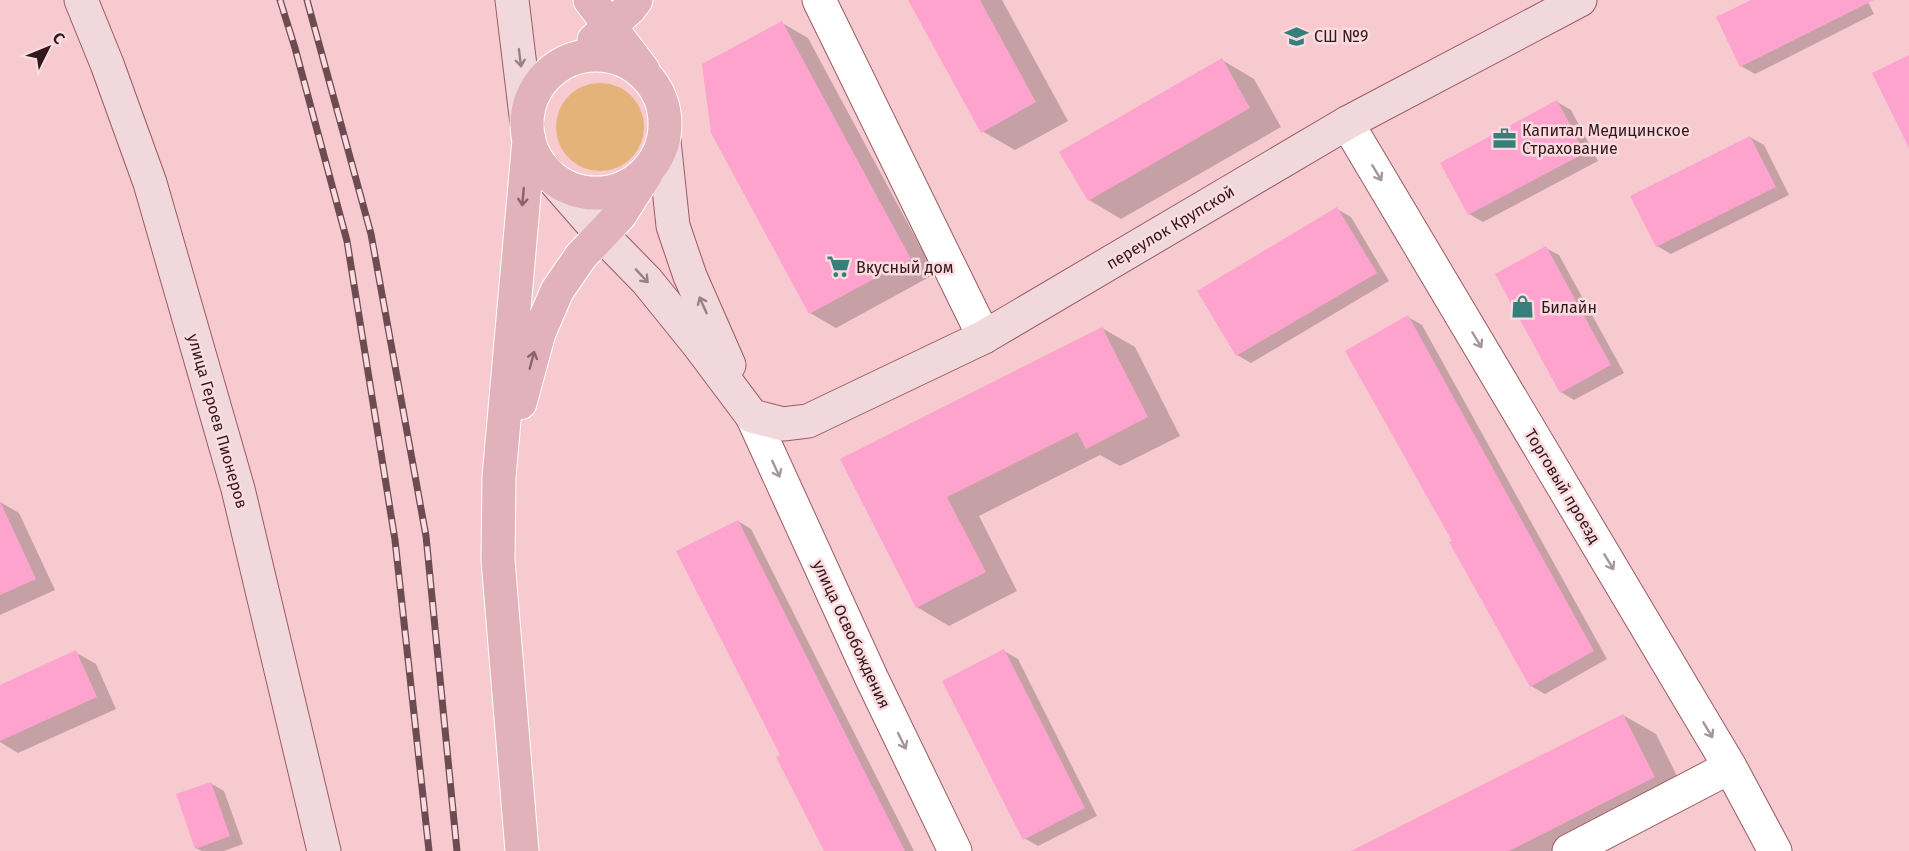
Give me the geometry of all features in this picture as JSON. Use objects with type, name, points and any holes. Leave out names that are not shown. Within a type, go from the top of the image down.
[{"type":"main road","points":[[499,477],[539,333],[557,291],[569,272],[620,215],[658,156],[664,141],[666,125],[659,95],[590,0]]},
{"type":"main road","points":[[522,851],[498,560],[499,477],[532,98],[538,86],[556,68],[611,26],[636,0]]},
{"type":"main road","points":[[568,61],[583,56],[613,57],[628,63],[651,82]]},
{"type":"main road","points":[[528,132],[535,155],[545,170],[557,181],[573,189],[588,193],[606,193],[622,189],[637,181],[649,170]]},
{"type":"street","name":"улица Героев Пионеров","points":[[81,0],[150,183],[238,489],[324,851]]},
{"type":"street","points":[[512,0],[528,132]]},
{"type":"street","points":[[819,0],[984,337]]},
{"type":"street","name":"переулок Крупской","points":[[752,416],[783,424],[808,421],[984,337],[1347,123],[1580,0]]},
{"type":"street","name":"Торговый проезд","points":[[1347,123],[1730,766],[1774,851]]},
{"type":"street","points":[[664,141],[669,203],[676,234],[690,276],[752,416]]},
{"type":"street","points":[[545,170],[601,234],[647,281],[752,416]]},
{"type":"street","name":"улица Освобождения","points":[[752,416],[872,680],[955,851]]},
{"type":"street","points":[[1569,851],[1730,766]]},
{"type":"shaded area","points":[[591,83],[609,83],[625,90],[637,102],[644,118],[644,136],[637,152],[625,164],[609,171],[591,171],[575,164],[563,152],[556,136],[556,118],[563,102],[575,90]]},
{"type":"building","points":[[908,0],[980,0],[1036,102],[981,133]]},
{"type":"building","points":[[1751,0],[1874,0],[1740,67],[1716,17]]},
{"type":"building","points":[[782,21],[911,259],[809,314],[711,133],[702,64]]},
{"type":"building","points":[[1909,55],[1909,148],[1872,73]]},
{"type":"building","points":[[1222,58],[1250,108],[1088,201],[1059,152]]},
{"type":"building","points":[[1557,100],[1585,153],[1468,215],[1440,163]]},
{"type":"building","points":[[1750,136],[1776,187],[1656,247],[1630,196]]},
{"type":"building","points":[[1337,207],[1377,273],[1236,356],[1197,291]]},
{"type":"building","points":[[1546,246],[1611,365],[1560,393],[1495,274]]},
{"type":"building","points":[[1408,315],[1594,651],[1530,687],[1449,542],[1452,541],[1345,351]]},
{"type":"building","points":[[1102,327],[1148,417],[1086,449],[1077,432],[947,497],[986,572],[916,608],[840,459]]},
{"type":"building","points":[[0,501],[36,579],[0,595]]},
{"type":"building","points":[[738,520],[905,851],[824,851],[776,757],[780,755],[676,551]]},
{"type":"building","points":[[1004,649],[1085,808],[1023,840],[942,681]]},
{"type":"building","points":[[76,650],[97,697],[0,741],[0,685]]},
{"type":"building","points":[[1623,714],[1655,777],[1509,851],[1351,851]]},
{"type":"building","points":[[211,782],[230,836],[195,849],[176,794]]},
{"type":"railway","points":[[280,0],[347,241],[395,540],[429,851]]},
{"type":"railway","points":[[307,0],[371,234],[426,536],[457,851]]},
{"type":"place","name":"СШ №9","points":[[1296,36]]},
{"type":"place","name":"Капитал Медицинское Страхование","points":[[1504,139]]},
{"type":"place","name":"Вкусный дом","points":[[838,267]]},
{"type":"place","name":"Билайн","points":[[1523,307]]}]
